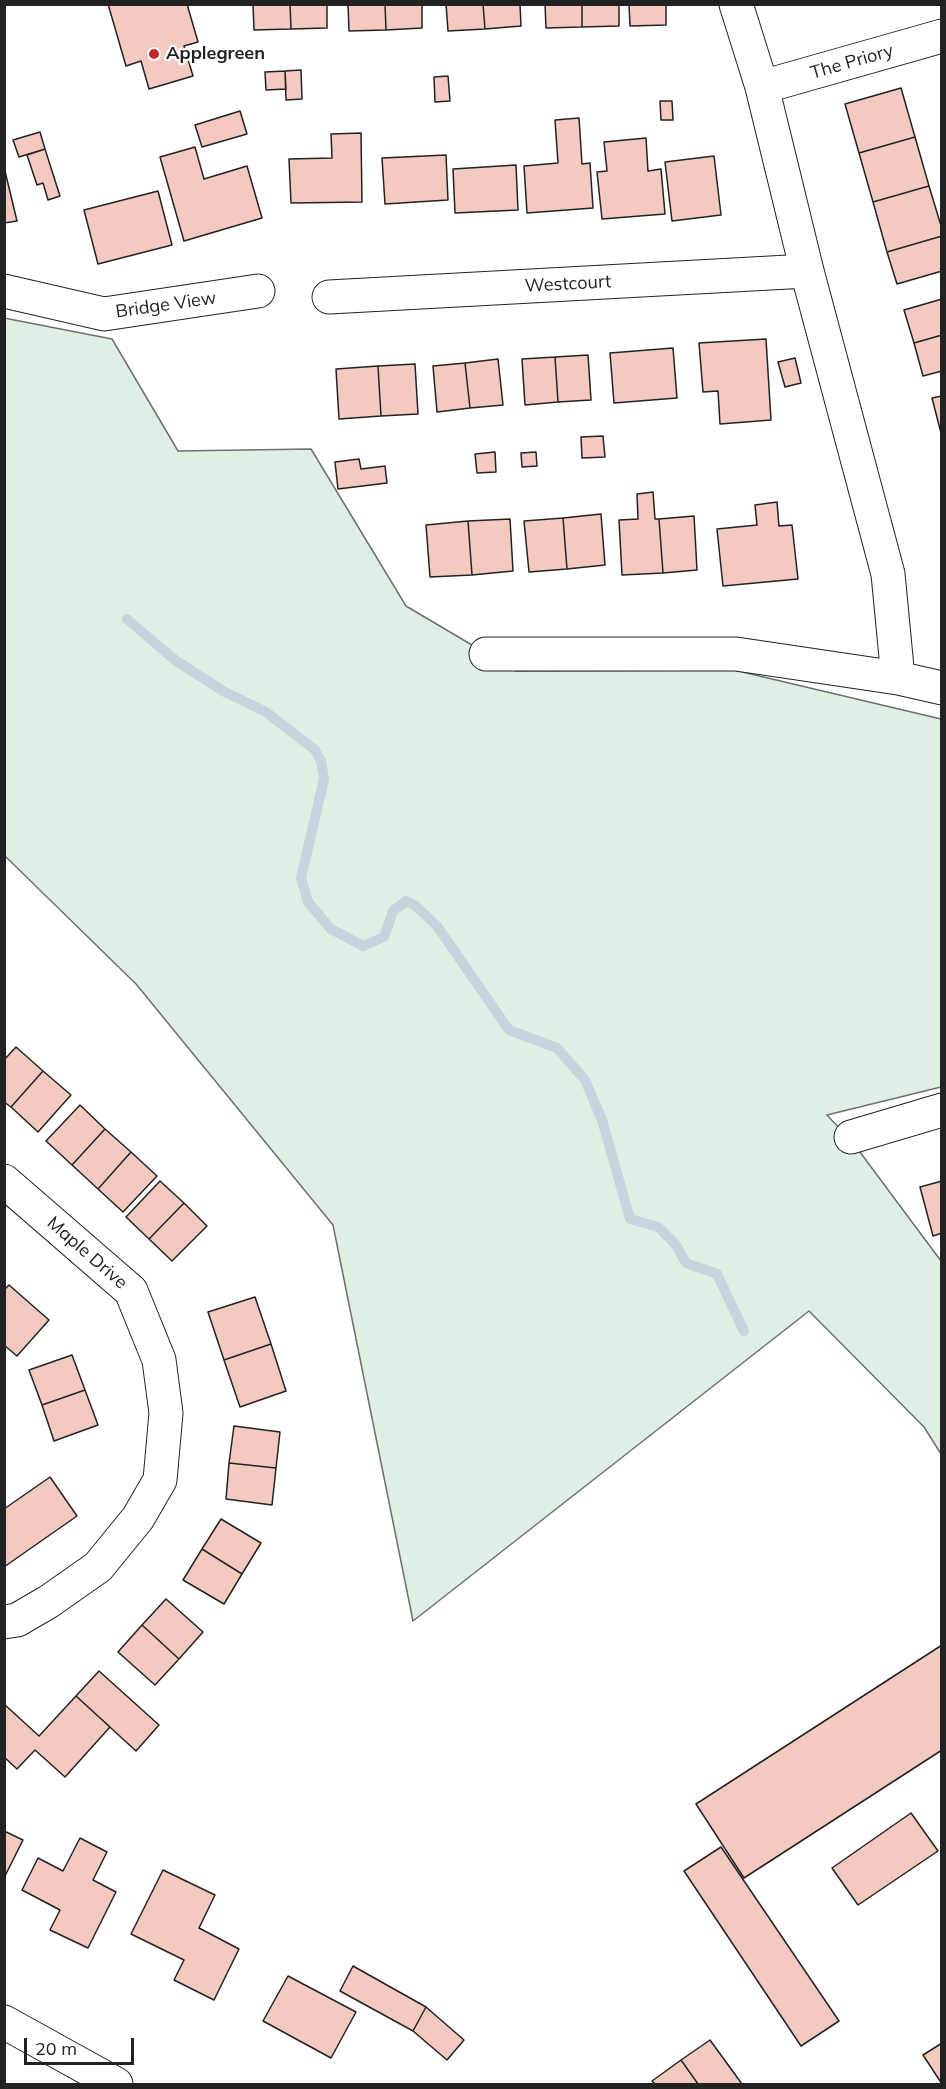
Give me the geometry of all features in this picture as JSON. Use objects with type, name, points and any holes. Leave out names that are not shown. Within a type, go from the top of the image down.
[{"type":"street","points":[[736,4],[762,87],[807,271],[888,574],[898,678]]},
{"type":"street","name":"The Priory","points":[[762,87],[942,36]]},
{"type":"street","name":"Westcourt","points":[[328,297],[807,271]]},
{"type":"street","name":"Bridge View","points":[[4,291],[104,314],[258,291]]},
{"type":"street","points":[[486,654],[736,654],[898,678],[942,688]]},
{"type":"street","points":[[851,1137],[942,1110]]},
{"type":"street","name":"Maple Drive","points":[[4,1181],[131,1291],[159,1360],[166,1413],[160,1480],[138,1518],[98,1567],[48,1602],[17,1620],[4,1622]]},
{"type":"street","points":[[4,2022],[116,2085]]},
{"type":"green space","points":[[4,318],[112,339],[178,451],[311,449],[406,606],[516,671],[734,670],[941,719],[941,1087],[827,1115],[854,1144],[941,1261],[941,1454],[924,1427],[809,1311],[413,1621],[333,1225],[136,984],[5,856]]},
{"type":"building","name":"Applegreen","points":[[108,4],[187,4],[198,42],[184,46],[193,76],[149,89],[141,61],[126,66]]},
{"type":"building","points":[[253,4],[290,4],[291,29],[254,30]]},
{"type":"building","points":[[290,4],[327,4],[327,28],[291,29]]},
{"type":"building","points":[[348,4],[385,4],[386,30],[349,31]]},
{"type":"building","points":[[385,4],[422,4],[422,28],[386,30]]},
{"type":"building","points":[[446,4],[483,4],[485,29],[448,31]]},
{"type":"building","points":[[483,4],[520,4],[521,26],[485,29]]},
{"type":"building","points":[[545,4],[582,4],[582,27],[546,28]]},
{"type":"building","points":[[582,4],[619,4],[619,26],[582,27]]},
{"type":"building","points":[[629,4],[666,4],[666,25],[630,26]]},
{"type":"building","points":[[301,70],[302,99],[286,100],[285,71]]},
{"type":"building","points":[[285,71],[286,89],[266,90],[265,72]]},
{"type":"building","points":[[448,76],[450,101],[435,102],[434,77]]},
{"type":"building","points":[[901,88],[915,137],[859,153],[845,104]]},
{"type":"building","points":[[660,101],[672,101],[673,120],[661,120]]},
{"type":"building","points":[[240,111],[247,134],[202,147],[195,125]]},
{"type":"building","points":[[579,118],[582,164],[590,163],[593,208],[527,213],[524,166],[558,163],[555,120]]},
{"type":"building","points":[[40,132],[45,149],[19,157],[13,140]]},
{"type":"building","points":[[361,133],[362,202],[291,203],[289,159],[332,158],[331,134]]},
{"type":"building","points":[[915,137],[929,186],[873,202],[859,153]]},
{"type":"building","points":[[646,138],[648,171],[661,169],[665,214],[602,219],[597,172],[607,171],[604,142]]},
{"type":"building","points":[[195,147],[204,179],[247,166],[262,218],[184,241],[160,157]]},
{"type":"building","points":[[45,149],[60,196],[48,200],[43,183],[37,185],[27,155]]},
{"type":"building","points":[[446,155],[448,200],[385,204],[382,158]]},
{"type":"building","points":[[714,156],[721,215],[672,221],[665,162]]},
{"type":"building","points":[[516,165],[518,210],[455,213],[453,169]]},
{"type":"building","points":[[4,167],[17,221],[4,223]]},
{"type":"building","points":[[929,186],[942,236],[887,252],[873,202]]},
{"type":"building","points":[[158,191],[172,245],[98,264],[84,210]]},
{"type":"building","points":[[942,236],[942,271],[897,284],[887,252]]},
{"type":"building","points":[[942,299],[942,335],[914,343],[904,310]]},
{"type":"building","points":[[942,335],[942,371],[923,376],[914,343]]},
{"type":"building","points":[[766,339],[771,420],[720,424],[718,391],[703,392],[699,343]]},
{"type":"building","points":[[673,348],[677,398],[614,403],[610,353]]},
{"type":"building","points":[[588,355],[591,400],[558,402],[555,357]]},
{"type":"building","points":[[555,357],[558,402],[525,405],[522,359]]},
{"type":"building","points":[[795,358],[801,383],[785,387],[778,362]]},
{"type":"building","points":[[498,359],[503,405],[470,408],[465,363]]},
{"type":"building","points":[[465,363],[470,408],[437,412],[433,366]]},
{"type":"building","points":[[415,364],[418,414],[381,416],[378,366]]},
{"type":"building","points":[[378,366],[381,416],[339,419],[336,369]]},
{"type":"building","points":[[942,396],[942,433],[941,433],[932,398]]},
{"type":"building","points":[[603,436],[605,457],[582,458],[581,437]]},
{"type":"building","points":[[495,452],[496,472],[477,473],[475,454]]},
{"type":"building","points":[[536,452],[537,466],[522,467],[521,453]]},
{"type":"building","points":[[359,459],[361,469],[385,466],[387,483],[338,489],[335,462]]},
{"type":"building","points":[[653,492],[655,519],[659,519],[663,573],[622,575],[619,520],[638,519],[637,494]]},
{"type":"building","points":[[777,502],[779,526],[792,525],[798,579],[723,586],[717,529],[757,525],[755,505]]},
{"type":"building","points":[[601,514],[605,565],[567,569],[563,518]]},
{"type":"building","points":[[694,516],[697,570],[663,573],[659,519]]},
{"type":"building","points":[[563,518],[567,569],[529,572],[524,521]]},
{"type":"building","points":[[510,519],[513,571],[472,575],[468,521]]},
{"type":"building","points":[[468,521],[472,575],[430,577],[426,525]]},
{"type":"building","points":[[16,1047],[43,1071],[11,1107],[4,1102],[4,1060]]},
{"type":"building","points":[[43,1071],[71,1095],[38,1132],[11,1107]]},
{"type":"building","points":[[80,1105],[105,1129],[72,1165],[46,1141]]},
{"type":"building","points":[[105,1129],[131,1152],[98,1189],[72,1165]]},
{"type":"building","points":[[131,1152],[157,1176],[123,1212],[98,1189]]},
{"type":"building","points":[[160,1181],[184,1203],[149,1239],[126,1217]]},
{"type":"building","points":[[942,1181],[942,1233],[933,1236],[920,1187]]},
{"type":"building","points":[[184,1203],[207,1226],[172,1261],[149,1239]]},
{"type":"building","points":[[9,1285],[49,1320],[17,1356],[4,1345],[4,1290]]},
{"type":"building","points":[[255,1297],[271,1344],[224,1360],[208,1312]]},
{"type":"building","points":[[271,1344],[286,1391],[240,1407],[224,1360]]},
{"type":"building","points":[[72,1355],[85,1390],[42,1405],[29,1370]]},
{"type":"building","points":[[85,1390],[98,1425],[54,1441],[42,1405]]},
{"type":"building","points":[[234,1426],[280,1432],[276,1468],[229,1463]]},
{"type":"building","points":[[229,1463],[276,1468],[272,1505],[226,1499]]},
{"type":"building","points":[[50,1477],[77,1516],[4,1567],[4,1509]]},
{"type":"building","points":[[221,1519],[261,1543],[242,1574],[202,1549]]},
{"type":"building","points":[[202,1549],[242,1574],[224,1604],[183,1580]]},
{"type":"building","points":[[166,1599],[203,1632],[179,1659],[142,1625]]},
{"type":"building","points":[[142,1625],[179,1659],[155,1685],[118,1652]]},
{"type":"building","points":[[942,1645],[942,1750],[744,1878],[696,1804]]},
{"type":"building","points":[[99,1671],[159,1725],[136,1751],[76,1696]]},
{"type":"building","points":[[76,1696],[110,1727],[65,1777],[35,1750],[17,1769],[4,1757],[4,1704],[39,1736]]},
{"type":"building","points":[[911,1813],[938,1851],[858,1905],[832,1868]]},
{"type":"building","points":[[4,1831],[23,1840],[4,1878]]},
{"type":"building","points":[[80,1838],[107,1852],[93,1880],[116,1892],[88,1948],[50,1930],[60,1910],[22,1890],[38,1858],[63,1871]]},
{"type":"building","points":[[721,1847],[839,2021],[801,2046],[684,1871]]},
{"type":"building","points":[[163,1870],[215,1895],[199,1928],[239,1949],[214,2000],[174,1980],[184,1960],[131,1934]]},
{"type":"building","points":[[353,1966],[426,2007],[413,2031],[340,1991]]},
{"type":"building","points":[[288,1976],[356,2012],[331,2058],[263,2021]]},
{"type":"building","points":[[426,2007],[464,2040],[447,2060],[413,2031]]},
{"type":"building","points":[[710,2040],[742,2084],[698,2084],[681,2060]]},
{"type":"building","points":[[942,2043],[942,2084],[923,2055]]},
{"type":"building","points":[[681,2060],[698,2084],[655,2084],[652,2081]]},
{"type":"waterway","points":[[127,619],[175,660],[223,691],[266,712],[315,750],[321,761],[324,779],[301,878],[308,902],[331,929],[363,946],[384,937],[393,911],[406,901],[416,906],[437,926],[509,1030],[557,1048],[585,1080],[602,1120],[630,1219],[658,1227],[676,1245],[686,1263],[717,1274],[744,1331]]},
{"type":"place","name":"Applegreen","points":[[154,54]]}]
